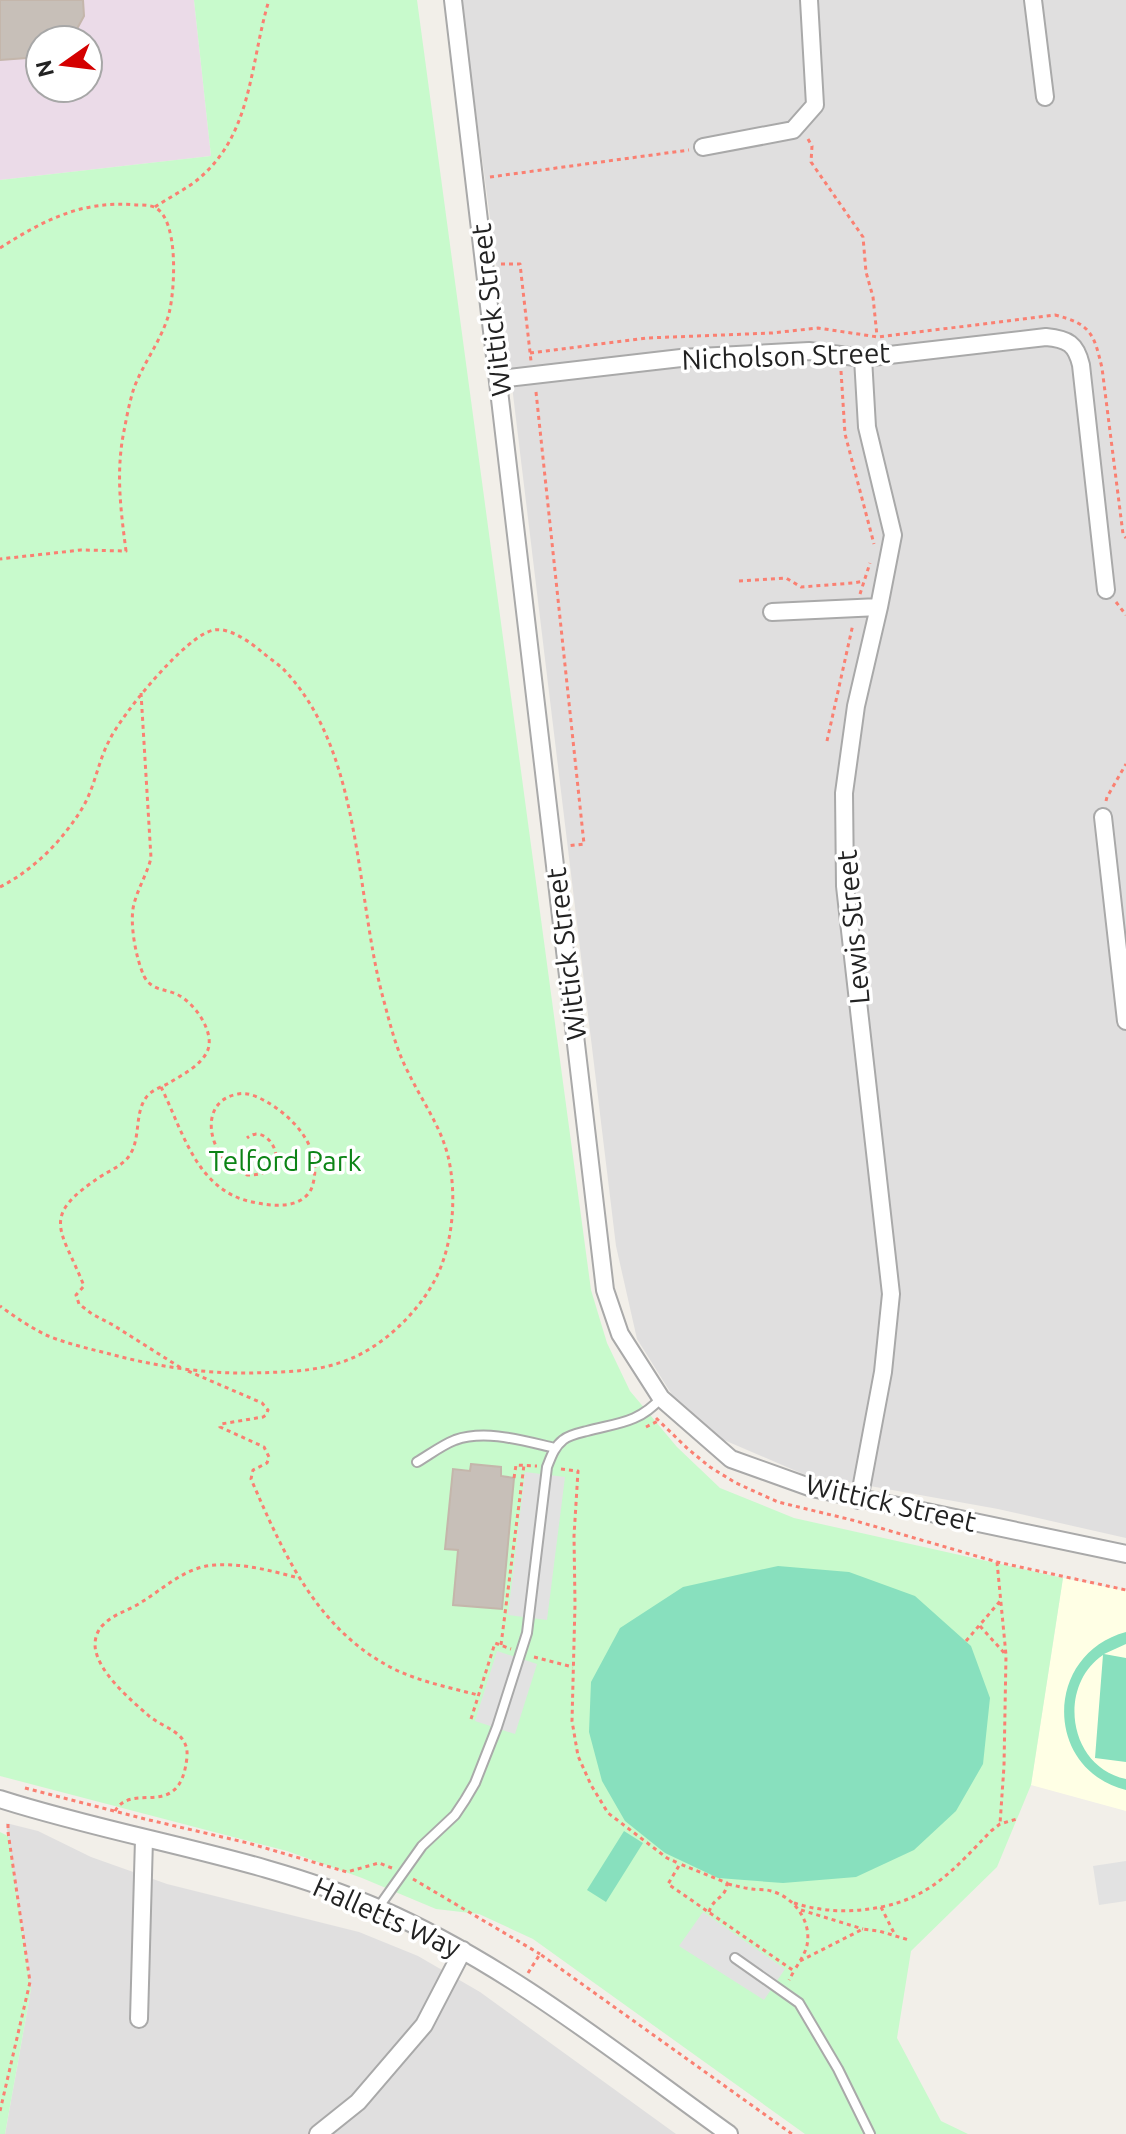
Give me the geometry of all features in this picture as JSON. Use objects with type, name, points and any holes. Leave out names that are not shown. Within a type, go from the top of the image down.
[{"type":"street","name":"Wittick Street","points":[[453,0],[605,1290],[620,1334],[661,1398],[731,1459],[812,1488],[859,1500],[1126,1554]]},
{"type":"street","points":[[703,147],[793,130],[815,105],[809,0]]},
{"type":"street","points":[[1033,0],[1045,97]]},
{"type":"street","name":"Nicholson Street","points":[[499,379],[681,358],[809,351],[863,358],[1046,337],[1061,338],[1078,352],[1081,365],[1106,590]]},
{"type":"street","name":"Lewis Street","points":[[859,1500],[883,1372],[891,1294],[845,886],[844,793],[856,706],[893,535],[867,427],[863,358]]},
{"type":"street","points":[[772,612],[879,607]]},
{"type":"street","points":[[1103,817],[1126,1021]]},
{"type":"street","name":"Halletts Way","points":[[5,1800],[286,1874],[378,1908],[463,1950],[520,1984],[729,2134]]},
{"type":"street","points":[[139,2019],[144,1839]]},
{"type":"street","points":[[318,2134],[358,2102],[424,2025],[463,1950]]},
{"type":"lane","points":[[378,1908],[422,1846],[455,1815],[465,1800],[497,1727],[527,1633],[547,1467],[555,1448],[565,1438],[577,1433],[640,1417],[661,1398]]},
{"type":"lane","points":[[417,1462],[453,1441],[473,1436],[494,1436],[555,1448]]},
{"type":"lane","points":[[735,1958],[799,2003],[838,2069],[870,2134]]},
{"type":"path","points":[[155,207],[193,183],[217,160],[234,136],[249,89],[269,0]]},
{"type":"path","points":[[798,125],[812,146],[811,162],[863,237],[881,356]]},
{"type":"path","points":[[475,179],[703,147]]},
{"type":"path","points":[[0,248],[38,224],[87,206],[121,203],[155,207],[164,215],[171,234],[174,261],[169,314],[134,388],[123,436],[118,487],[126,551],[81,550],[0,559]]},
{"type":"path","points":[[485,263],[520,264],[533,375],[584,844],[553,848]]},
{"type":"path","points":[[839,331],[845,434],[874,546]]},
{"type":"path","points":[[827,741],[855,608],[871,557]]},
{"type":"path","points":[[739,581],[786,578],[801,587],[864,581]]},
{"type":"path","points":[[0,887],[37,862],[65,832],[84,805],[108,742],[121,718],[195,638],[219,629],[255,646],[286,672],[328,736],[358,853],[370,941],[383,1000],[407,1070],[440,1130],[452,1176],[452,1212],[442,1266],[412,1314],[368,1350],[346,1360],[309,1370],[231,1373],[184,1370],[136,1361],[48,1336],[0,1306]]},
{"type":"path","points":[[141,693],[151,858],[134,904],[133,934],[149,985],[180,996],[202,1019],[210,1037],[208,1051],[200,1062],[145,1098],[132,1151],[125,1161],[72,1198],[62,1211],[62,1239],[84,1284],[76,1295],[79,1304],[184,1370],[262,1403],[268,1410],[263,1417],[221,1424],[220,1427],[267,1451],[267,1463],[253,1470],[251,1479],[299,1578],[329,1620],[373,1657],[399,1671],[478,1695]]},
{"type":"path","points":[[1103,817],[1107,797],[1126,764]]},
{"type":"path","points":[[161,1087],[194,1158],[220,1189],[246,1201],[273,1205],[288,1205],[308,1194],[314,1172],[313,1155],[308,1141],[293,1121],[261,1099],[246,1093],[223,1099],[215,1107],[211,1118],[216,1146],[225,1159],[247,1175],[271,1170],[275,1159],[271,1142],[258,1133],[247,1138]]},
{"type":"path","points":[[514,1478],[516,1465],[578,1471],[574,1536],[572,1721],[578,1756],[608,1813],[667,1858],[680,1864],[727,1883],[780,1894],[799,1910],[909,1940]]},
{"type":"path","points":[[501,1645],[524,1465]]},
{"type":"path","points":[[997,1562],[1006,1655],[1000,1824]]},
{"type":"path","points":[[115,1811],[127,1799],[149,1799],[172,1792],[180,1784],[187,1756],[186,1744],[181,1736],[152,1718],[106,1673],[95,1650],[95,1638],[101,1625],[179,1575],[198,1568],[243,1566],[299,1578]]},
{"type":"path","points":[[966,1641],[1001,1600]]},
{"type":"path","points":[[980,1626],[1006,1655]]},
{"type":"path","points":[[0,2111],[30,1982],[5,1800]]},
{"type":"path","points":[[789,1901],[841,1911],[866,1910],[899,1903],[928,1890],[1000,1824],[1017,1819]]},
{"type":"path","points":[[0,1830],[8,1832]]},
{"type":"path","points":[[680,1864],[668,1884],[794,1971]]},
{"type":"path","points":[[709,1912],[712,1903],[722,1897],[727,1889],[727,1883]]},
{"type":"path","points":[[881,1907],[895,1935]]},
{"type":"path","points":[[783,1990],[806,1950],[807,1931],[799,1910]]},
{"type":"path","points":[[800,1961],[863,1929]]},
{"type":"path","points":[[520,1984],[540,1954],[792,2134]]},
{"type":"shaded area","points":[[0,0],[194,0],[211,156],[0,180]]},
{"type":"shaded area","points":[[461,0],[1126,0],[1126,1538],[998,1509],[803,1474],[724,1440],[679,1406],[637,1339],[616,1246],[508,353]]},
{"type":"shaded area","points":[[525,1472],[565,1477],[547,1620],[508,1615]]},
{"type":"shaded area","points":[[1063,1578],[1126,1591],[1126,1811],[1031,1785]]},
{"type":"shaded area","points":[[497,1651],[537,1664],[515,1734],[475,1721]]},
{"type":"shaded area","points":[[6,1823],[38,1831],[91,1857],[167,1884],[359,1932],[418,1956],[480,1992],[676,2134],[5,2134],[31,1989]]},
{"type":"shaded area","points":[[1126,1861],[1126,1901],[1099,1905],[1093,1866]]},
{"type":"shaded area","points":[[703,1912],[785,1969],[764,2000],[679,1946]]},
{"type":"green space","name":"Telford Park","points":[[194,0],[417,0],[591,1290],[607,1343],[630,1391],[677,1447],[720,1488],[794,1518],[1063,1578],[1031,1785],[997,1867],[911,1951],[897,2038],[941,2121],[968,2134],[805,2134],[533,1939],[479,1914],[436,1909],[287,1851],[0,1776],[0,180],[211,156]]},
{"type":"green space","points":[[778,1566],[849,1572],[915,1596],[971,1646],[990,1698],[983,1764],[956,1811],[914,1850],[856,1877],[783,1883],[718,1878],[665,1853],[625,1821],[602,1781],[589,1732],[591,1682],[620,1628],[683,1587]]},
{"type":"green space","points":[[1126,1632],[1126,1644],[1104,1654],[1126,1658],[1126,1762],[1095,1758],[1103,1655],[1088,1669],[1079,1686],[1075,1705],[1081,1743],[1091,1759],[1106,1771],[1126,1779],[1126,1790],[1099,1778],[1079,1760],[1068,1737],[1064,1711],[1068,1686],[1080,1663],[1099,1644]]},
{"type":"green space","points":[[624,1831],[643,1843],[606,1902],[587,1890]]},
{"type":"green space","points":[[0,1832],[8,1836],[31,1989],[5,2134],[0,2134]]},
{"type":"building","points":[[0,0],[83,0],[84,16],[80,24],[24,24],[24,58],[0,60]]},
{"type":"building","points":[[471,1464],[501,1467],[501,1476],[514,1478],[502,1609],[453,1605],[458,1550],[445,1549],[453,1469],[470,1471]]}]
